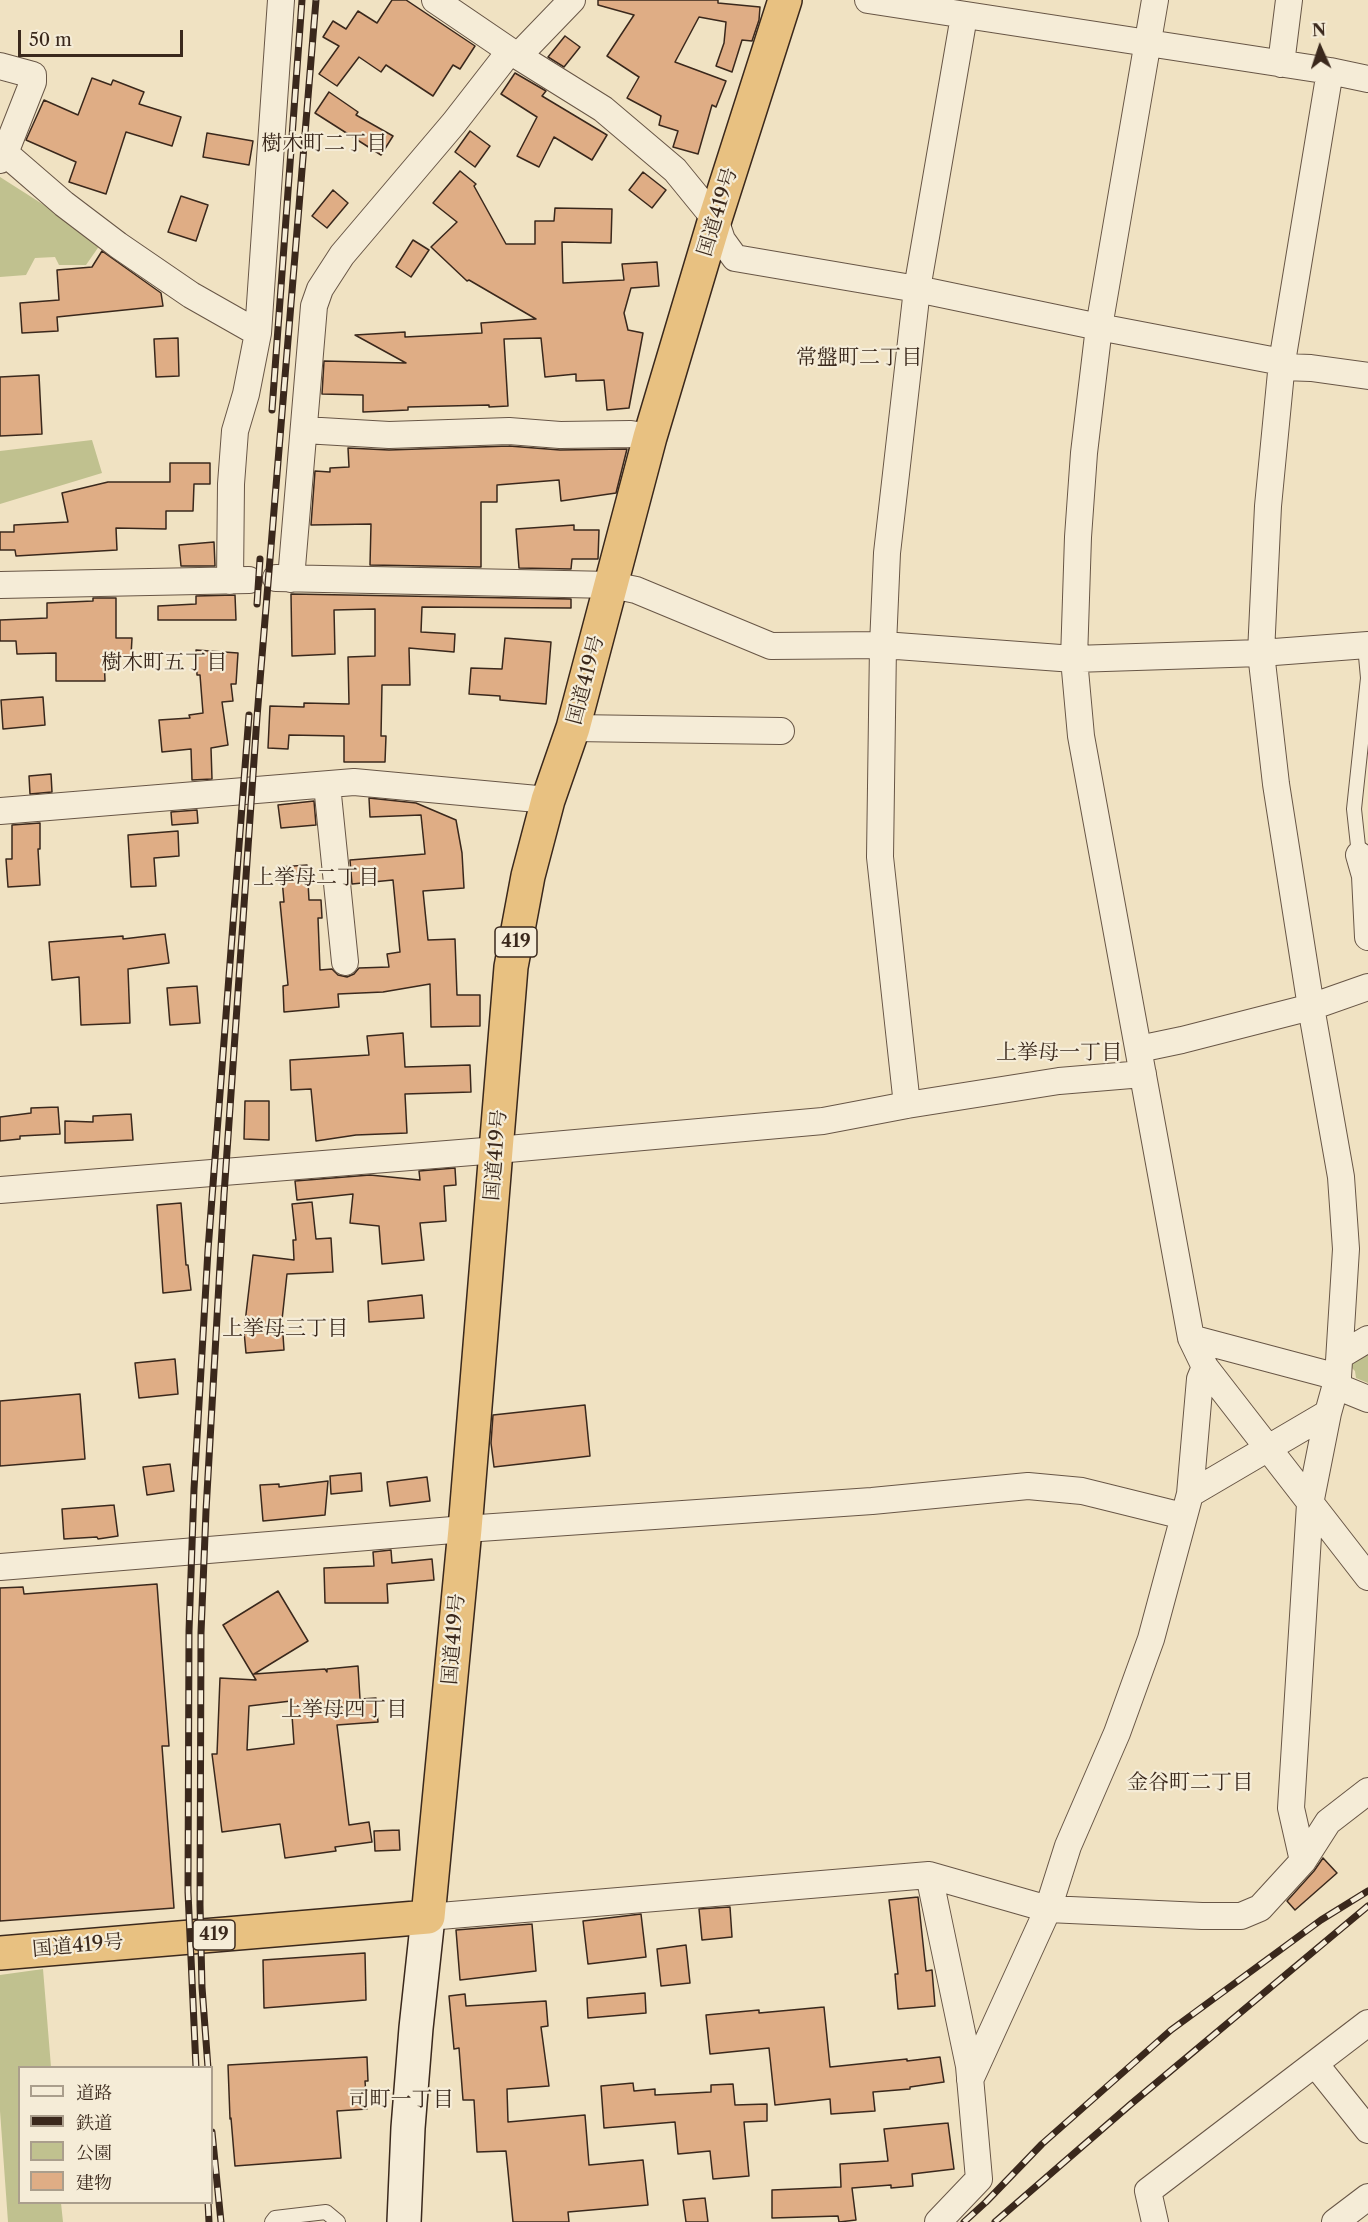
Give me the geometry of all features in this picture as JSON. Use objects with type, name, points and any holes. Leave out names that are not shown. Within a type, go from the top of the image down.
[{"type":"highway","name":"国道419号","points":[[0,1953],[428,1917],[465,1529],[512,967],[528,876],[548,800],[573,728],[650,437],[715,219],[785,0]]},
{"type":"street","points":[[0,585],[239,580],[231,484],[235,431],[246,394],[258,333],[281,0]]},
{"type":"street","points":[[435,0],[514,54],[603,109],[675,170],[715,219],[722,240],[735,258],[916,289],[1282,364],[1368,376]]},
{"type":"street","points":[[868,0],[1330,71],[1368,79]]},
{"type":"street","points":[[1155,0],[1100,327],[1084,453],[1074,659],[1081,736],[1191,1338],[1205,1367],[1368,1577]]},
{"type":"street","points":[[1281,64],[1289,0]]},
{"type":"street","points":[[566,2],[514,54],[454,123],[342,255],[320,289],[315,306],[304,430],[284,579],[612,585],[636,590],[771,646],[883,645],[1074,659],[1261,653],[1366,645]]},
{"type":"street","points":[[907,1105],[880,857],[883,645],[887,554],[916,289],[964,16]]},
{"type":"street","points":[[0,66],[33,75],[33,82],[3,157],[118,245],[191,295],[258,333]]},
{"type":"street","points":[[1303,1861],[1291,1808],[1310,1504],[1338,1373],[1346,1249],[1341,1177],[1276,783],[1261,653],[1268,506],[1282,364],[1330,71]]},
{"type":"street","points":[[304,430],[389,435],[509,431],[560,435],[631,434],[650,437]]},
{"type":"street","points":[[573,728],[781,731]]},
{"type":"street","points":[[0,811],[354,782],[548,800]]},
{"type":"street","points":[[327,785],[345,962]]},
{"type":"street","points":[[1359,855],[1365,876],[1368,937]]},
{"type":"street","points":[[1139,1049],[1311,1006],[1368,987]]},
{"type":"street","points":[[0,1190],[823,1121],[1059,1081],[1143,1074]]},
{"type":"street","points":[[1191,1338],[1338,1373],[1368,1399]]},
{"type":"street","points":[[1338,1373],[1368,1339]]},
{"type":"street","points":[[970,2080],[1048,1909],[1068,1846],[1117,1733],[1151,1639],[1187,1505],[1200,1379],[1205,1367]]},
{"type":"street","points":[[0,1567],[465,1529],[872,1501],[1028,1486],[1187,1505],[1268,1448],[1328,1413]]},
{"type":"street","points":[[404,2222],[408,2128],[428,1917],[929,1875],[1048,1909],[1241,1916],[1260,1908],[1303,1861],[1328,1822],[1368,1791]]},
{"type":"street","points":[[929,1875],[970,2080],[979,2179],[938,2222]]},
{"type":"street","points":[[1155,2222],[1148,2191],[1316,2065],[1368,2023]]},
{"type":"street","points":[[1316,2065],[1368,2130]]},
{"type":"street","points":[[1335,2222],[1368,2197]]},
{"type":"lane","points":[[1359,855],[1354,809],[1368,678],[1366,645]]},
{"type":"lane","points":[[272,2222],[274,2218],[326,2212],[338,2222]]},
{"type":"green space","points":[[0,177],[102,242],[86,265],[59,265],[55,257],[35,258],[26,275],[0,277]]},
{"type":"green space","points":[[92,440],[102,473],[0,504],[0,451]]},
{"type":"green space","points":[[1368,1348],[1368,1383],[1356,1378],[1355,1371],[1350,1366]]},
{"type":"green space","points":[[43,1969],[51,2066],[18,2066],[18,2204],[61,2204],[63,2222],[8,2222],[0,2111],[0,1975]]},
{"type":"building","points":[[392,0],[406,0],[475,46],[460,69],[453,65],[433,96],[386,65],[381,72],[359,57],[337,86],[319,74],[339,46],[323,37],[333,21],[346,29],[358,11],[377,23]]},
{"type":"building","points":[[598,0],[718,0],[718,3],[760,7],[759,20],[752,41],[742,40],[732,72],[716,66],[724,43],[726,22],[699,17],[675,62],[726,81],[716,107],[712,105],[698,154],[673,147],[678,131],[659,125],[661,116],[627,98],[639,77],[607,56],[634,15],[598,5]]},
{"type":"building","points":[[565,36],[580,47],[564,67],[548,57]]},
{"type":"building","points":[[515,73],[546,91],[542,96],[607,135],[592,160],[554,137],[539,167],[517,156],[537,117],[501,94]]},
{"type":"building","points":[[92,78],[111,85],[113,80],[144,92],[139,104],[181,117],[172,146],[126,132],[106,194],[69,182],[76,162],[26,140],[44,100],[78,115]]},
{"type":"building","points":[[329,92],[358,112],[356,115],[393,136],[381,155],[315,113]]},
{"type":"building","points":[[470,131],[490,146],[475,167],[455,152]]},
{"type":"building","points":[[207,133],[253,141],[249,165],[203,157]]},
{"type":"building","points":[[460,171],[476,184],[474,186],[506,244],[535,244],[535,221],[554,221],[555,208],[612,209],[611,243],[562,242],[563,283],[624,280],[622,264],[657,262],[659,286],[631,288],[624,313],[628,330],[643,333],[629,408],[607,410],[604,380],[576,381],[576,374],[545,377],[541,338],[504,339],[508,406],[408,407],[408,410],[363,412],[363,395],[322,394],[324,361],[406,363],[355,335],[405,332],[405,337],[482,333],[481,323],[536,319],[469,280],[467,281],[431,247],[457,222],[433,203]]},
{"type":"building","points":[[643,172],[666,190],[652,208],[629,190]]},
{"type":"building","points":[[333,190],[348,203],[327,228],[312,216]]},
{"type":"building","points":[[181,196],[208,205],[196,241],[168,232]]},
{"type":"building","points":[[413,240],[429,250],[411,277],[396,267]]},
{"type":"building","points":[[102,251],[161,293],[163,306],[57,317],[58,331],[22,333],[20,303],[59,300],[57,270],[92,267]]},
{"type":"building","points":[[178,338],[179,376],[156,377],[154,339]]},
{"type":"building","points":[[39,375],[42,434],[0,436],[0,377]]},
{"type":"building","points":[[509,446],[560,450],[627,449],[616,493],[561,501],[559,480],[497,485],[497,502],[481,502],[481,567],[370,565],[371,524],[311,525],[315,471],[330,472],[330,468],[349,467],[348,448],[389,450]]},
{"type":"building","points":[[170,463],[210,463],[210,484],[194,484],[193,511],[166,511],[166,529],[116,528],[117,550],[16,556],[15,550],[0,550],[0,532],[14,532],[14,525],[68,522],[62,493],[108,482],[170,482]]},
{"type":"building","points":[[574,525],[574,530],[599,530],[598,559],[572,559],[571,569],[519,568],[516,529]]},
{"type":"building","points":[[214,542],[215,566],[181,566],[179,545]]},
{"type":"building","points":[[291,594],[571,599],[571,608],[422,607],[421,632],[455,634],[454,652],[409,648],[410,685],[382,685],[381,736],[386,736],[385,762],[344,762],[344,736],[289,735],[288,749],[268,748],[270,706],[304,707],[304,703],[349,704],[348,657],[375,656],[375,609],[334,610],[335,654],[292,656]]},
{"type":"building","points":[[235,595],[236,620],[158,620],[158,606],[196,604],[196,596]]},
{"type":"building","points":[[93,598],[116,598],[116,638],[132,638],[131,656],[104,656],[105,681],[56,681],[56,653],[17,654],[16,641],[0,641],[0,620],[47,618],[47,603],[93,601]]},
{"type":"building","points":[[505,638],[551,642],[546,704],[500,700],[500,696],[469,694],[471,668],[502,669]]},
{"type":"building","points":[[196,650],[238,653],[236,684],[231,684],[233,701],[222,702],[228,745],[211,748],[212,779],[192,780],[191,749],[162,752],[159,720],[190,718],[189,715],[203,713]]},
{"type":"building","points":[[43,697],[45,725],[3,729],[1,700]]},
{"type":"building","points":[[51,774],[52,792],[30,794],[29,776]]},
{"type":"building","points":[[369,798],[416,803],[456,820],[462,853],[464,888],[423,891],[428,940],[455,939],[457,995],[480,995],[480,1026],[431,1027],[430,984],[383,992],[338,994],[339,1007],[284,1012],[283,986],[288,985],[280,902],[284,902],[281,867],[307,865],[309,900],[321,900],[322,918],[318,918],[320,970],[332,969],[338,975],[347,977],[359,968],[389,967],[387,954],[400,952],[393,880],[352,884],[350,860],[425,854],[421,815],[370,817]]},
{"type":"building","points":[[314,801],[316,825],[281,828],[278,805]]},
{"type":"building","points":[[197,810],[198,823],[172,825],[171,812]]},
{"type":"building","points":[[40,823],[40,849],[38,849],[40,885],[8,887],[6,859],[12,859],[12,825]]},
{"type":"building","points":[[178,831],[179,856],[154,858],[156,886],[131,887],[128,835]]},
{"type":"building","points":[[165,934],[169,963],[128,969],[130,1023],[81,1025],[79,977],[52,980],[49,942],[123,936],[123,939]]},
{"type":"building","points":[[197,986],[200,1023],[170,1025],[167,988]]},
{"type":"building","points":[[403,1033],[405,1067],[470,1065],[471,1092],[405,1094],[407,1133],[356,1135],[316,1141],[311,1089],[291,1090],[290,1060],[369,1055],[367,1036]]},
{"type":"building","points":[[245,1101],[269,1101],[269,1140],[244,1139]]},
{"type":"building","points":[[58,1107],[60,1134],[20,1136],[20,1139],[0,1141],[0,1117],[31,1113],[31,1108]]},
{"type":"building","points":[[131,1114],[133,1140],[65,1143],[65,1121],[93,1122],[93,1116]]},
{"type":"building","points":[[455,1168],[456,1185],[444,1186],[446,1221],[420,1223],[424,1260],[382,1264],[379,1226],[350,1223],[353,1194],[297,1200],[295,1181],[370,1175],[420,1180],[419,1171]]},
{"type":"building","points":[[312,1202],[316,1239],[331,1238],[333,1272],[287,1274],[282,1320],[284,1350],[246,1353],[244,1331],[253,1255],[294,1260],[293,1240],[296,1240],[292,1204]]},
{"type":"building","points":[[181,1203],[186,1265],[188,1265],[191,1290],[163,1293],[157,1205]]},
{"type":"building","points":[[422,1295],[424,1318],[369,1322],[368,1301]]},
{"type":"building","points":[[175,1359],[178,1394],[139,1398],[135,1363]]},
{"type":"building","points":[[80,1394],[85,1459],[0,1466],[0,1401]]},
{"type":"building","points":[[585,1405],[590,1456],[494,1467],[491,1443],[493,1415]]},
{"type":"building","points":[[170,1464],[174,1491],[147,1495],[143,1467]]},
{"type":"building","points":[[361,1473],[362,1491],[331,1494],[330,1476]]},
{"type":"building","points":[[427,1477],[430,1501],[390,1506],[387,1482]]},
{"type":"building","points":[[328,1481],[325,1515],[263,1521],[260,1485],[279,1484],[279,1487]]},
{"type":"building","points":[[114,1505],[118,1536],[98,1539],[97,1537],[64,1539],[62,1509]]},
{"type":"building","points":[[391,1550],[392,1563],[432,1559],[434,1580],[387,1584],[388,1603],[325,1603],[324,1568],[374,1566],[373,1552]]},
{"type":"building","points":[[157,1584],[169,1746],[162,1746],[174,1908],[0,1921],[0,1588],[23,1587],[24,1594]]},
{"type":"building","points":[[278,1591],[308,1641],[254,1674],[325,1669],[327,1672],[327,1669],[358,1666],[360,1699],[376,1698],[378,1722],[337,1725],[349,1825],[369,1822],[372,1842],[335,1847],[336,1851],[285,1858],[280,1824],[222,1832],[212,1754],[217,1754],[220,1678],[256,1680],[223,1625]],"holes":[[[291,1701],[294,1744],[247,1750],[249,1706]]]},
{"type":"building","points":[[399,1830],[400,1850],[375,1851],[374,1831]]},
{"type":"building","points":[[1323,1858],[1337,1873],[1295,1910],[1287,1901]]},
{"type":"building","points":[[918,1897],[926,1971],[932,1970],[935,2006],[898,2009],[895,1974],[898,1974],[889,1900]]},
{"type":"building","points":[[730,1907],[732,1937],[702,1940],[699,1909]]},
{"type":"building","points":[[641,1914],[646,1957],[588,1964],[583,1921]]},
{"type":"building","points":[[532,1924],[536,1971],[460,1980],[456,1930]]},
{"type":"building","points":[[686,1945],[690,1983],[661,1986],[657,1949]]},
{"type":"building","points":[[365,1953],[366,2000],[264,2008],[263,1960]]},
{"type":"building","points":[[645,1993],[646,2013],[588,2018],[587,1998]]},
{"type":"building","points":[[465,1994],[466,2006],[546,2001],[548,2026],[541,2027],[549,2086],[507,2089],[508,2122],[585,2115],[589,2165],[643,2160],[648,2205],[568,2212],[569,2222],[513,2222],[506,2151],[477,2152],[474,2100],[463,2100],[459,2048],[454,2049],[449,1996]]},
{"type":"building","points":[[824,2007],[830,2067],[940,2057],[944,2082],[910,2087],[910,2089],[873,2092],[875,2111],[831,2114],[830,2099],[775,2105],[769,2048],[710,2054],[706,2015]]},
{"type":"building","points":[[367,2057],[368,2081],[365,2081],[367,2109],[337,2111],[341,2158],[235,2166],[228,2065]]},
{"type":"building","points":[[633,2083],[634,2091],[655,2089],[655,2095],[711,2092],[711,2085],[733,2084],[735,2105],[767,2104],[767,2121],[744,2122],[749,2176],[713,2179],[710,2151],[678,2154],[675,2122],[604,2128],[601,2086]]},
{"type":"building","points":[[948,2123],[954,2169],[912,2174],[913,2186],[852,2188],[856,2220],[839,2222],[838,2216],[772,2218],[772,2190],[841,2187],[840,2164],[888,2161],[884,2129]]},
{"type":"building","points":[[705,2198],[708,2222],[686,2222],[683,2200]]},
{"type":"railway","points":[[272,410],[302,0]]},
{"type":"railway","points":[[208,2066],[202,1987],[200,1905],[201,1633],[206,1511],[224,1195],[257,717],[316,0]]},
{"type":"railway","points":[[257,604],[260,559]]},
{"type":"railway","points":[[196,2066],[188,1892],[189,1631],[194,1489],[208,1250],[249,715]]},
{"type":"railway","points":[[964,2222],[1042,2144],[1171,2030],[1321,1920],[1368,1891]]},
{"type":"railway","points":[[995,2222],[1131,2104],[1368,1906]]},
{"type":"railway","points":[[213,2142],[221,2222]]},
{"type":"railway","points":[[208,2204],[209,2222]]},
{"type":"district","name":"樹木町二丁目","points":[[324,144]]},
{"type":"district","name":"常盤町二丁目","points":[[859,358]]},
{"type":"district","name":"樹木町五丁目","points":[[164,663]]},
{"type":"district","name":"上挙母二丁目","points":[[316,878]]},
{"type":"district","name":"上挙母一丁目","points":[[1059,1053]]},
{"type":"district","name":"上挙母三丁目","points":[[285,1329]]},
{"type":"district","name":"上挙母四丁目","points":[[344,1710]]},
{"type":"district","name":"金谷町二丁目","points":[[1190,1783]]},
{"type":"district","name":"司町一丁目","points":[[401,2100]]}]
